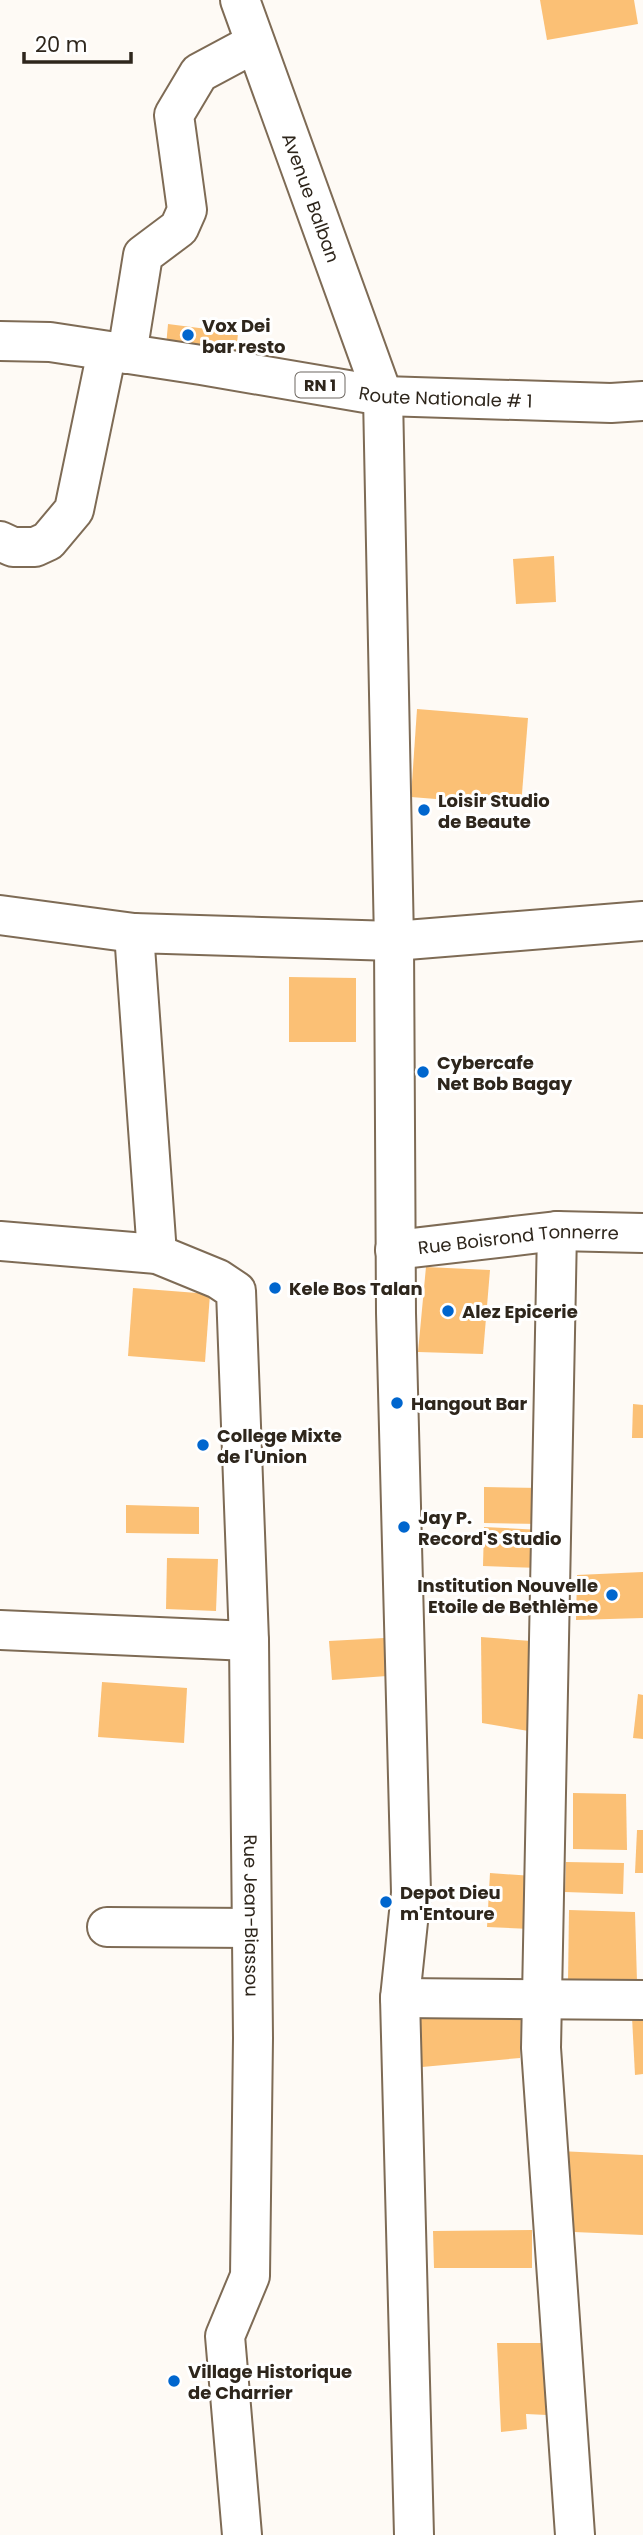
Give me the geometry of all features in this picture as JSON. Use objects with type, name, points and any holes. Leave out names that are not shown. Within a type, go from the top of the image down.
[{"type":"street","name":"Avenue Balban","points":[[240,0],[383,396],[394,941],[395,1250],[411,1893],[400,1997],[414,2535]]},
{"type":"street","points":[[0,541],[13,547],[35,547],[48,541],[74,510],[143,255],[179,228],[187,210],[174,115],[199,73],[255,43]]},
{"type":"street","name":"Route Nationale # 1","points":[[0,341],[50,342],[383,396],[611,403],[643,401]]},
{"type":"street","points":[[0,915],[134,933],[394,941],[643,921]]},
{"type":"street","points":[[0,1241],[157,1254],[134,933]]},
{"type":"street","points":[[557,1231],[541,2048],[575,2535]]},
{"type":"street","name":"Rue Boisrond Tonnerre","points":[[395,1250],[557,1231],[643,1233]]},
{"type":"street","name":"Rue Jean-Biassou","points":[[157,1254],[218,1279],[236,1291],[249,1641],[253,2038],[250,2276],[225,2336],[242,2535]]},
{"type":"street","points":[[0,1630],[249,1641]]},
{"type":"street","points":[[107,1927],[251,1928]]},
{"type":"street","points":[[400,1997],[643,2000]]},
{"type":"building","points":[[540,0],[634,0],[638,24],[547,40]]},
{"type":"building","points":[[168,324],[238,333],[236,355],[166,346]]},
{"type":"building","points":[[554,556],[556,602],[516,604],[513,559]]},
{"type":"building","points":[[417,709],[528,718],[521,806],[411,797]]},
{"type":"building","points":[[289,977],[356,978],[356,1042],[289,1042]]},
{"type":"building","points":[[426,1267],[490,1270],[483,1354],[418,1352]]},
{"type":"building","points":[[133,1288],[210,1294],[205,1362],[128,1356]]},
{"type":"building","points":[[633,1404],[643,1405],[643,1438],[632,1438]]},
{"type":"building","points":[[484,1487],[542,1488],[542,1524],[484,1523]]},
{"type":"building","points":[[126,1505],[199,1507],[199,1534],[126,1533]]},
{"type":"building","points":[[484,1527],[541,1530],[540,1568],[483,1566]]},
{"type":"building","points":[[167,1558],[218,1559],[216,1611],[166,1609]]},
{"type":"building","points":[[643,1572],[643,1618],[576,1620],[577,1575]]},
{"type":"building","points":[[481,1637],[531,1641],[534,1732],[482,1723]]},
{"type":"building","points":[[384,1638],[387,1676],[332,1680],[329,1641]]},
{"type":"building","points":[[102,1682],[187,1688],[184,1743],[98,1737]]},
{"type":"building","points":[[638,1694],[643,1695],[643,1739],[633,1738]]},
{"type":"building","points":[[573,1793],[626,1794],[627,1850],[573,1849]]},
{"type":"building","points":[[637,1830],[643,1830],[643,1873],[635,1873]]},
{"type":"building","points":[[566,1862],[624,1863],[623,1894],[565,1892]]},
{"type":"building","points":[[490,1873],[533,1876],[530,1929],[487,1927]]},
{"type":"building","points":[[569,1910],[635,1912],[637,1982],[568,1982]]},
{"type":"building","points":[[521,2010],[520,2058],[411,2068],[409,2012]]},
{"type":"building","points":[[643,2016],[643,2074],[635,2075],[632,2017]]},
{"type":"building","points":[[559,2151],[643,2155],[643,2235],[574,2232],[574,2224],[557,2224]]},
{"type":"building","points":[[532,2230],[532,2268],[434,2268],[433,2231]]},
{"type":"building","points":[[497,2343],[547,2343],[547,2415],[526,2414],[527,2429],[501,2432]]},
{"type":"place","name":"Vox Dei bar resto","points":[[188,335]]},
{"type":"place","name":"Loisir Studio de Beaute","points":[[424,810]]},
{"type":"place","name":"Cybercafe Net Bob Bagay","points":[[423,1072]]},
{"type":"place","name":"Kele Bos Talan","points":[[275,1288]]},
{"type":"place","name":"Alez Epicerie","points":[[448,1311]]},
{"type":"place","name":"Hangout Bar","points":[[397,1403]]},
{"type":"place","name":"College Mixte de l'Union","points":[[203,1445]]},
{"type":"place","name":"Jay P. Record'S Studio","points":[[404,1527]]},
{"type":"place","name":"Institution Nouvelle Etoile de Bethlème","points":[[612,1595]]},
{"type":"place","name":"Depot Dieu m'Entoure","points":[[386,1902]]},
{"type":"place","name":"Village Historique de Charrier","points":[[174,2381]]}]
